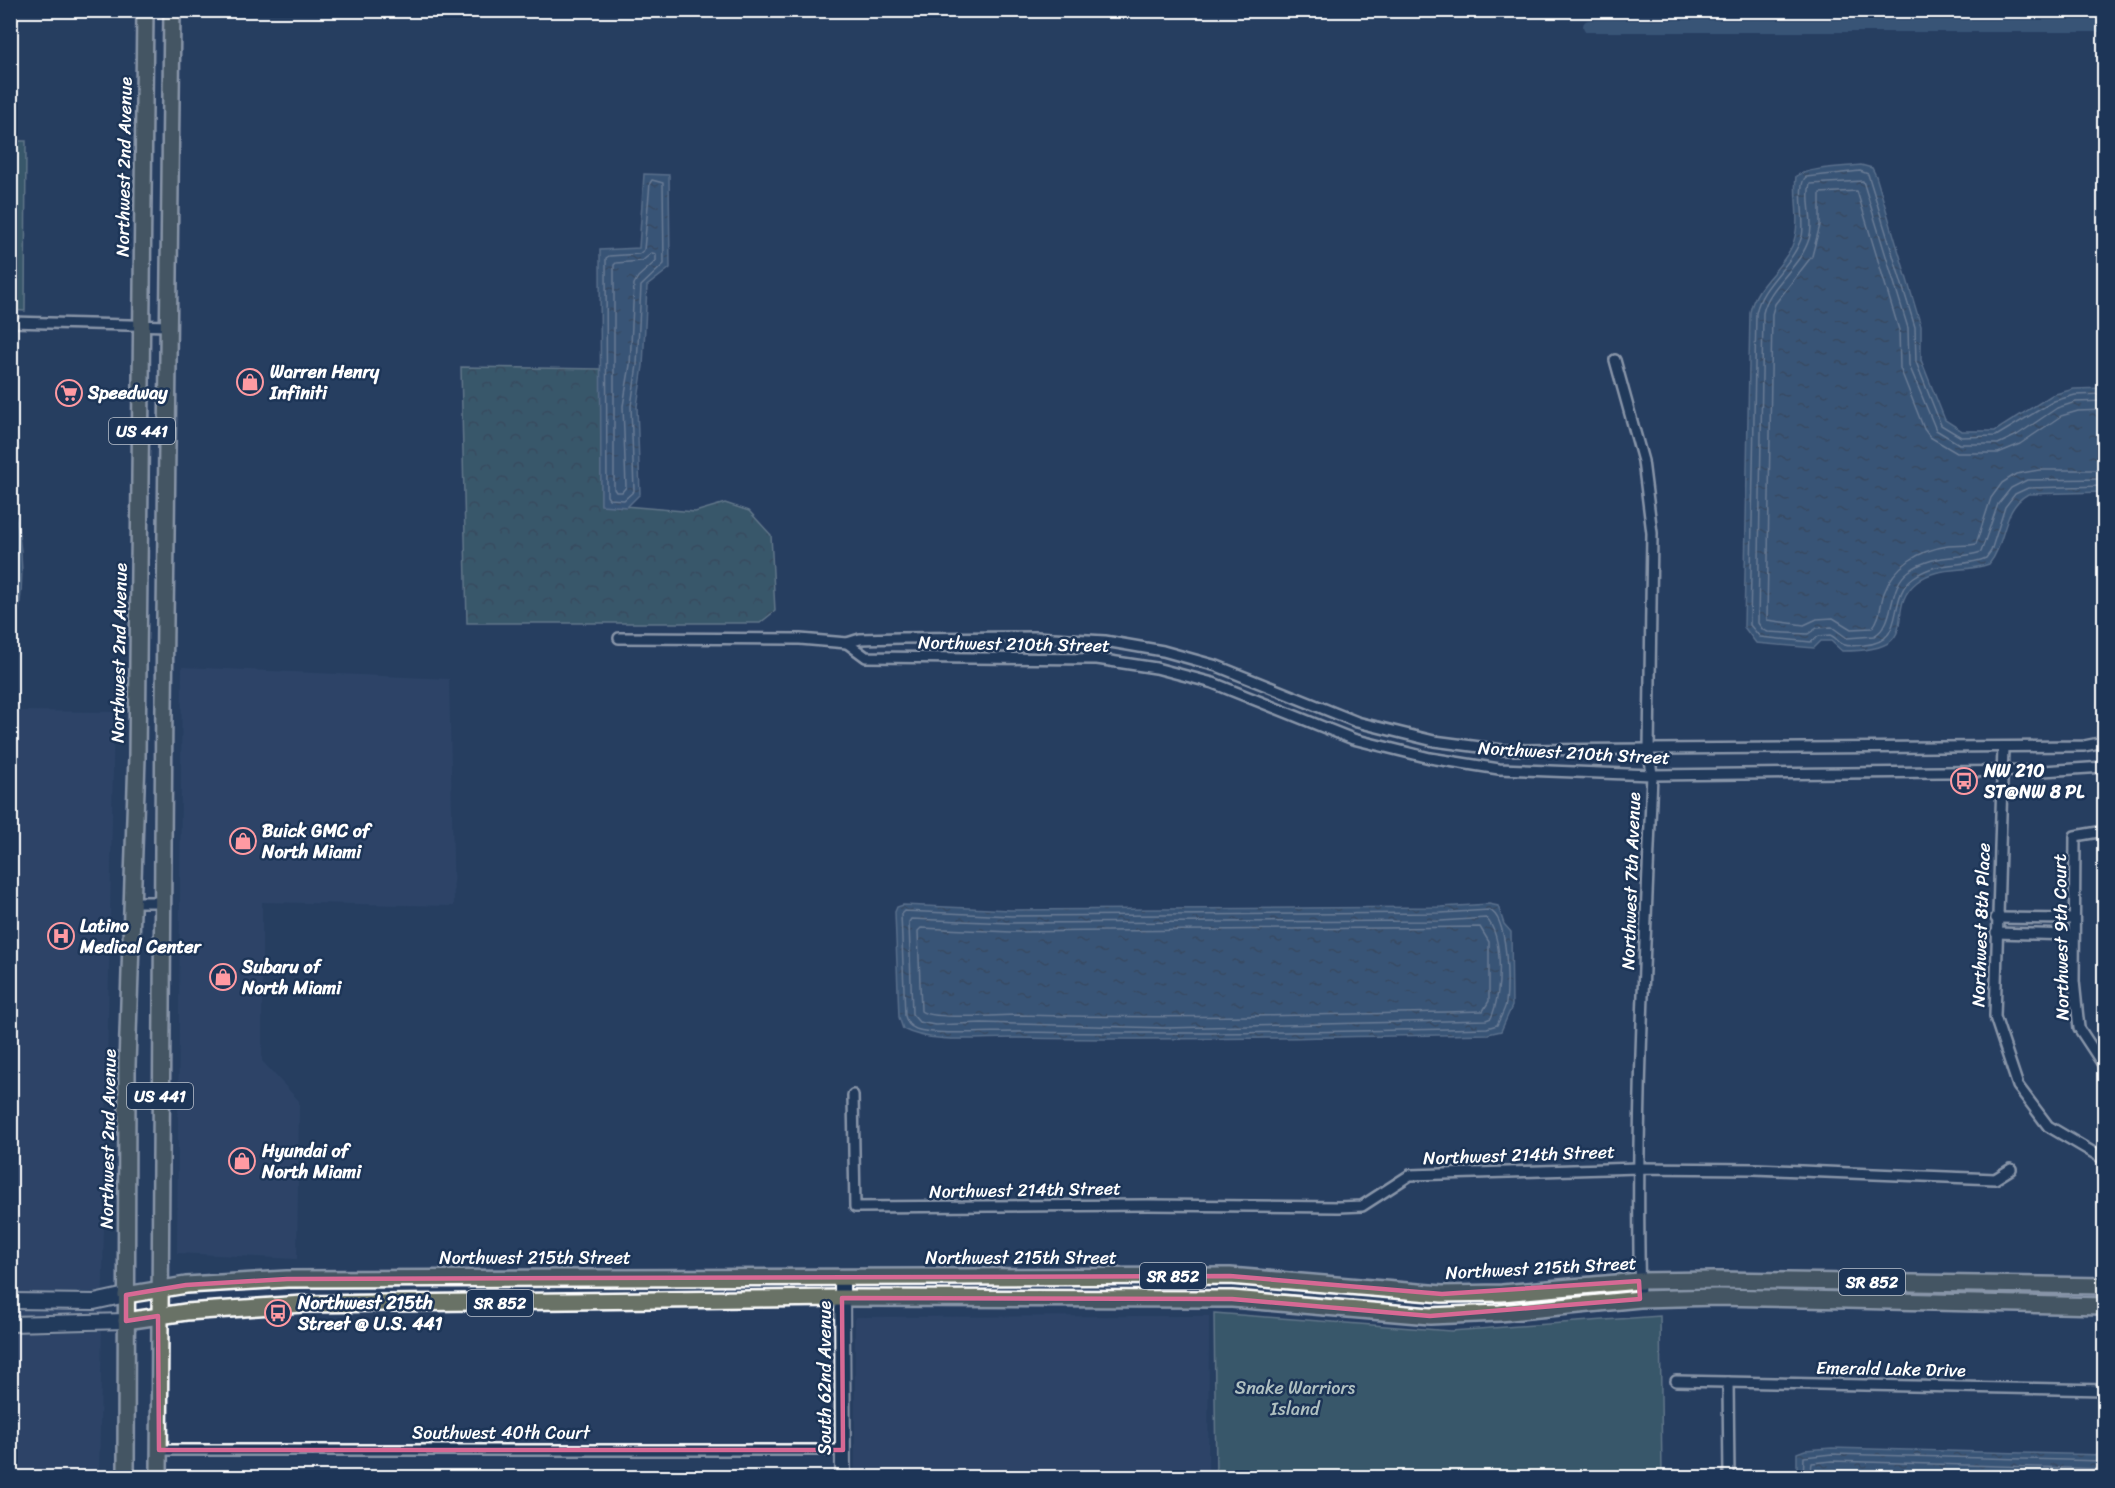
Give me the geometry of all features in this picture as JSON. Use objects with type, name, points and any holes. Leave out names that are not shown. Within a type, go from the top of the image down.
[{"type":"main road","name":"Northwest 2nd Avenue","points":[[126,1295],[127,1065],[134,902],[145,10]]},
{"type":"main road","name":"US 441","points":[[159,1478],[158,1290],[172,10]]},
{"type":"main road","name":"Northwest 215th Street","points":[[126,1295],[264,1279],[446,1278],[1230,1276],[1443,1294],[1503,1293],[1640,1281],[2104,1286]]},
{"type":"main road","points":[[446,1278],[446,1304]]},
{"type":"main road","name":"US 441","points":[[126,1295],[126,1478]]},
{"type":"main road","name":"Northwest 215th Street","points":[[126,1321],[158,1316],[303,1304],[842,1298],[1232,1299],[1430,1316],[1500,1313],[1640,1299],[1718,1297],[2104,1306]]},
{"type":"street","points":[[10,322],[168,326]]},
{"type":"street","name":"Northwest 7th Avenue","points":[[1616,360],[1643,461],[1652,533],[1649,750],[1652,775],[1638,1168],[1640,1299]]},
{"type":"street","name":"Northwest 210th Street","points":[[619,638],[800,639],[847,644],[860,639],[911,638],[1036,637],[1105,641],[1163,651],[1217,666],[1357,722],[1434,741],[1503,750],[2084,746],[2104,742]]},
{"type":"street","name":"Northwest 210th Street","points":[[847,644],[866,657],[1097,659],[1156,668],[1213,683],[1353,739],[1430,758],[1499,769],[1652,775],[2002,769],[2043,771],[2104,767]]},
{"type":"street","name":"Northwest 8th Place","points":[[2003,747],[1996,918],[1995,1017],[2018,1086],[2048,1126],[2104,1159]]},
{"type":"street","name":"Northwest 9th Court","points":[[2104,831],[2075,836],[2073,920],[2079,1028],[2104,1066]]},
{"type":"street","points":[[134,902],[162,902]]},
{"type":"street","points":[[1996,918],[2073,920]]},
{"type":"street","points":[[1996,933],[2074,935]]},
{"type":"street","name":"Northwest 214th Street","points":[[853,1095],[855,1208],[1362,1206],[1410,1175],[1638,1168],[1754,1169],[1995,1179],[2011,1169]]},
{"type":"street","name":"South 62nd Avenue","points":[[842,1278],[843,1478]]},
{"type":"street","name":"Northwest 215th Street","points":[[10,1301],[94,1302],[126,1295]]},
{"type":"street","name":"Northwest 215th Street","points":[[10,1324],[126,1321]]},
{"type":"street","name":"Emerald Lake Drive","points":[[1676,1381],[2104,1390]]},
{"type":"street","points":[[1728,1382],[1729,1478]]},
{"type":"street","name":"Southwest 40th Court","points":[[159,1450],[843,1450]]},
{"type":"highlighted area","points":[[1230,1276],[1442,1294],[1639,1281],[1640,1299],[1430,1316],[1232,1299],[842,1298],[843,1450],[159,1450],[158,1316],[126,1321],[126,1295],[186,1285],[287,1279]]},
{"type":"shaded area","points":[[182,667],[449,679],[454,906],[262,902],[262,1061],[299,1101],[297,1259],[177,1253]]},
{"type":"shaded area","points":[[11,711],[114,712],[99,1477],[11,1478]]},
{"type":"shaded area","points":[[1209,1316],[1208,1477],[855,1477],[855,1317]]},
{"type":"green space","points":[[11,141],[26,141],[25,311],[11,310]]},
{"type":"green space","points":[[461,367],[601,369],[601,504],[695,512],[725,503],[749,511],[771,535],[775,611],[760,623],[467,623]]},
{"type":"green space","name":"Snake Warriors Island","points":[[1214,1313],[1451,1331],[1660,1316],[1662,1477],[1216,1477]]},
{"type":"water","points":[[1861,165],[1872,168],[1876,176],[1921,326],[1921,360],[1945,420],[1962,431],[1995,431],[2052,395],[2074,389],[2104,388],[2104,492],[2028,494],[2019,500],[2013,508],[1999,546],[1989,564],[1934,573],[1917,582],[1907,593],[1902,605],[1895,637],[1886,644],[1869,649],[1842,651],[1831,641],[1821,641],[1814,648],[1756,643],[1744,627],[1750,312],[1757,293],[1792,246],[1797,220],[1796,176],[1817,170]]},
{"type":"water","points":[[644,174],[669,175],[670,268],[647,286],[643,366],[637,406],[640,494],[627,507],[601,505],[600,250],[639,248]]},
{"type":"water","points":[[10,496],[18,530],[22,568],[20,605],[11,640]]},
{"type":"water","points":[[1489,904],[1498,906],[1504,924],[1511,932],[1512,1006],[1501,1031],[1488,1034],[1195,1039],[944,1039],[915,1034],[903,1029],[899,1017],[895,912],[897,907],[903,905],[1011,910],[1441,907]]},
{"type":"water","points":[[1832,1448],[2104,1455],[2104,1477],[1797,1477],[1797,1453],[1805,1450]]},
{"type":"waterway","points":[[1589,26],[2104,26]]},
{"type":"place","name":"Warren Henry Infiniti","points":[[250,382]]},
{"type":"place","name":"Speedway","points":[[69,393]]},
{"type":"place","name":"NW 210 ST@NW 8 PL","points":[[1964,781]]},
{"type":"place","name":"Buick GMC of North Miami","points":[[243,841]]},
{"type":"place","name":"Latino Medical Center","points":[[61,936]]},
{"type":"place","name":"Subaru of North Miami","points":[[223,977]]},
{"type":"place","name":"Hyundai of North Miami","points":[[242,1161]]},
{"type":"place","name":"Northwest 215th Street @ U.S. 441","points":[[278,1313]]}]
